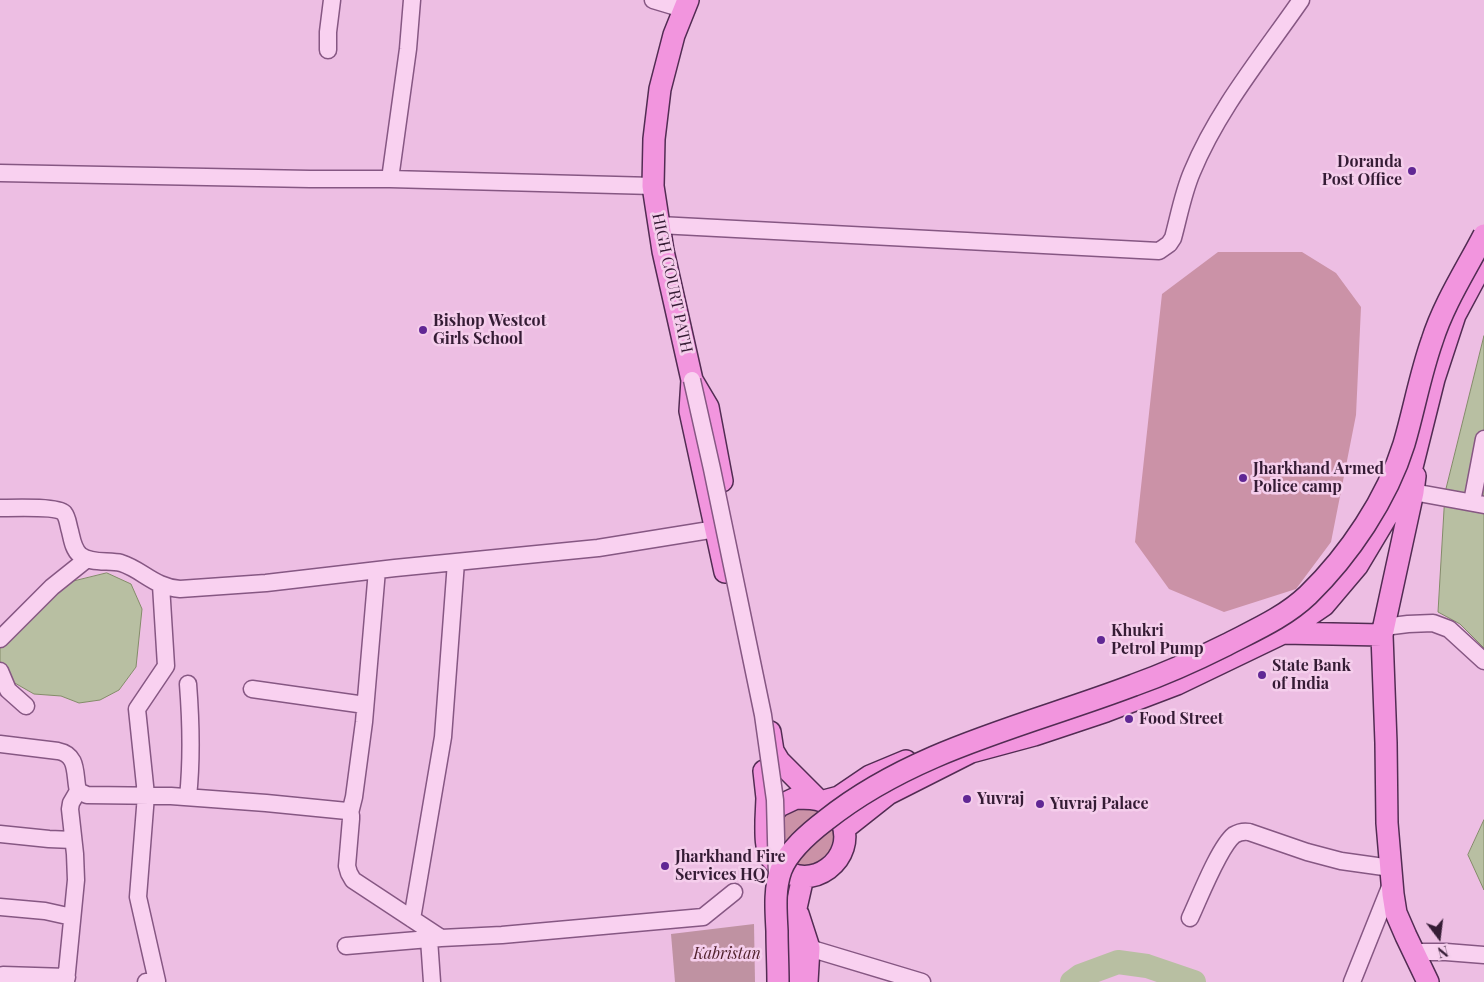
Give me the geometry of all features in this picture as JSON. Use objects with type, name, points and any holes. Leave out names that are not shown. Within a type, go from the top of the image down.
[{"type":"main road","name":"HIGH COURT PATH","points":[[686,5],[674,35],[660,89],[654,139],[652,186],[663,251],[692,380]]},
{"type":"main road","points":[[845,828],[888,794],[971,752],[1034,735],[1106,711],[1177,684],[1283,633],[1324,605],[1357,566],[1409,479],[1434,379],[1455,315],[1482,250],[1484,224]]},
{"type":"main road","points":[[692,380],[708,407],[773,750],[779,762],[820,799],[837,812],[845,828],[844,846],[836,863],[821,874],[803,877],[785,871],[771,858],[766,830],[779,806],[796,798],[820,799],[839,797],[870,776],[911,759],[1044,708],[1145,674],[1204,648],[1268,615],[1305,591],[1359,525],[1391,464],[1431,328],[1454,280],[1482,250]]},
{"type":"main road","points":[[778,982],[776,902],[777,882],[783,865],[802,841],[839,810],[906,769],[956,748],[1039,717],[1133,686],[1186,664],[1273,621],[1308,594],[1345,553],[1364,527],[1394,470],[1404,444],[1432,340],[1445,307],[1482,250]]},
{"type":"main road","points":[[785,982],[788,899],[791,878],[801,860],[816,842],[860,806],[908,776],[946,759],[1156,686],[1205,665],[1278,629],[1314,602],[1353,559],[1372,531],[1400,482],[1435,358],[1448,322],[1482,250]]},
{"type":"main road","points":[[692,380],[690,411],[755,708],[764,763],[767,798],[766,830],[771,876],[772,982]]},
{"type":"main road","points":[[1422,427],[1413,492],[1383,631],[1387,823],[1391,875],[1396,913],[1428,982]]},
{"type":"main road","points":[[1283,633],[1383,631]]},
{"type":"main road","points":[[790,982],[790,946],[803,877]]},
{"type":"main road","points":[[796,908],[809,948],[808,982]]},
{"type":"street","points":[[328,50],[332,0]]},
{"type":"street","points":[[390,179],[408,49],[412,0]]},
{"type":"street","points":[[653,0],[686,5]]},
{"type":"street","points":[[659,225],[1159,251],[1169,244],[1173,238],[1186,188],[1198,158],[1216,124],[1301,0]]},
{"type":"street","points":[[0,173],[390,179],[652,186]]},
{"type":"street","points":[[692,380],[763,715],[775,800],[777,882]]},
{"type":"street","points":[[1413,492],[1478,504],[1484,439]]},
{"type":"street","points":[[0,508],[50,508],[61,511],[66,516],[76,550],[80,555],[87,559],[113,562],[127,566],[170,588],[189,589],[266,583],[598,548],[716,529]]},
{"type":"street","points":[[0,639],[52,587],[87,559]]},
{"type":"street","points":[[412,918],[443,737],[456,562]]},
{"type":"street","points":[[377,570],[365,705],[354,796],[350,813],[351,822],[347,866],[349,873],[360,885],[412,918],[435,938]]},
{"type":"street","points":[[146,982],[156,981],[138,897],[146,795],[137,709],[166,666],[161,585]]},
{"type":"street","points":[[1383,631],[1408,624],[1432,623],[1449,629],[1484,662]]},
{"type":"street","points":[[0,671],[8,690],[26,706]]},
{"type":"street","points":[[188,684],[191,748],[188,797]]},
{"type":"street","points":[[252,689],[365,705]]},
{"type":"street","points":[[0,744],[58,751],[66,754],[75,769],[78,791],[71,803],[70,809],[76,880],[67,979],[3,975]]},
{"type":"street","points":[[78,791],[92,795],[188,797],[344,810],[350,813]]},
{"type":"street","points":[[1190,918],[1217,860],[1230,840],[1240,832],[1249,832],[1307,852],[1391,875],[1352,982]]},
{"type":"street","points":[[0,834],[73,840]]},
{"type":"street","points":[[346,946],[435,938],[502,935],[703,917],[734,892]]},
{"type":"street","points":[[0,907],[45,911],[72,917]]},
{"type":"street","points":[[432,982],[435,938]]},
{"type":"street","points":[[809,948],[922,982]]},
{"type":"street","points":[[1414,952],[1484,955]]},
{"type":"shaded area","name":"Jharkhand Armed Police camp","points":[[1218,252],[1302,252],[1336,273],[1361,307],[1356,415],[1331,542],[1296,589],[1224,612],[1169,589],[1135,542],[1162,294]]},
{"type":"shaded area","points":[[1484,336],[1484,648],[1460,624],[1438,612],[1445,493]]},
{"type":"shaded area","points":[[107,573],[131,584],[142,609],[136,667],[119,690],[100,700],[79,703],[61,696],[34,694],[13,682],[0,662],[0,637],[62,584]]},
{"type":"shaded area","points":[[791,807],[821,809],[835,828],[833,851],[816,866],[793,867],[771,830]]},
{"type":"shaded area","points":[[1484,820],[1484,890],[1468,855]]},
{"type":"green space","name":"Kabristan","points":[[754,924],[755,982],[675,982],[671,934]]},
{"type":"waterway","points":[[1072,982],[1080,976],[1118,962],[1147,966],[1194,982]]},
{"type":"place","name":"Doranda Post Office","points":[[1412,171]]},
{"type":"place","name":"Bishop Westcot Girls School","points":[[423,330]]},
{"type":"place","name":"Jharkhand Armed Police camp","points":[[1243,478]]},
{"type":"place","name":"Khukri Petrol Pump","points":[[1101,640]]},
{"type":"place","name":"State Bank of India","points":[[1262,675]]},
{"type":"place","name":"Food Street","points":[[1129,719]]},
{"type":"place","name":"Yuvraj","points":[[967,799]]},
{"type":"place","name":"Yuvraj Palace","points":[[1040,804]]},
{"type":"place","name":"Jharkhand Fire Services HQ","points":[[665,866]]}]
